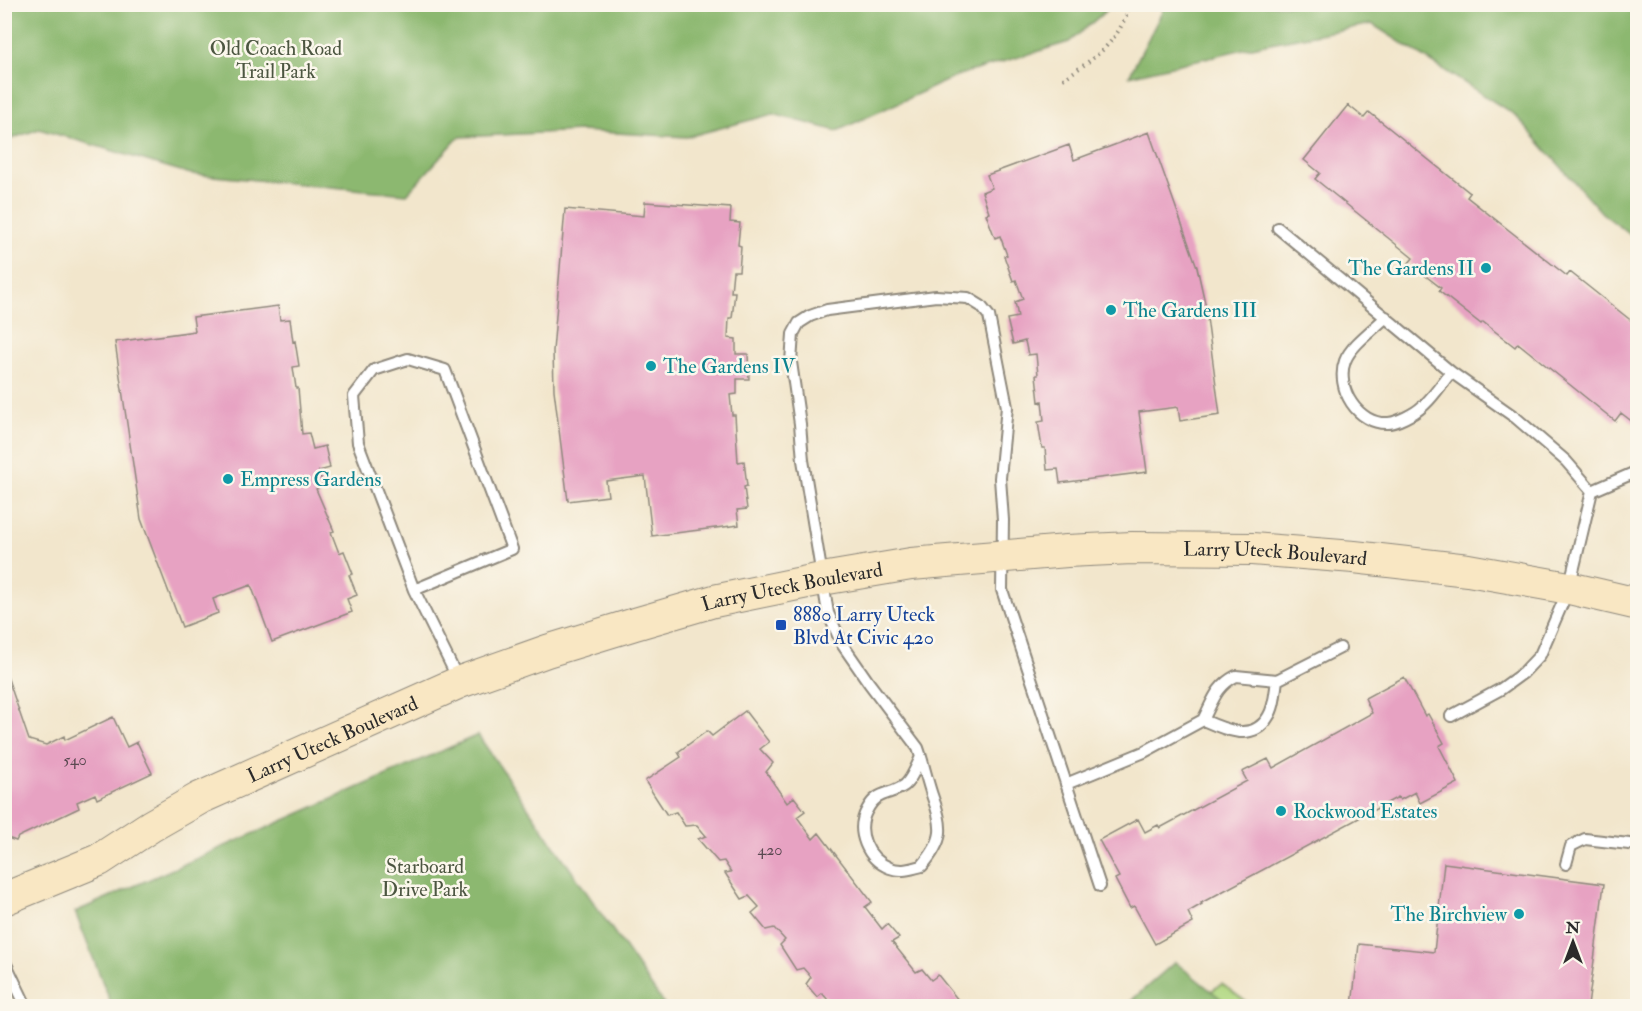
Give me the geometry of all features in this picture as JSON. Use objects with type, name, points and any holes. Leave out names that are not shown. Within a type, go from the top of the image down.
[{"type":"main road","name":"Larry Uteck Boulevard","points":[[4,899],[99,860],[200,798],[460,682],[547,651],[646,620],[714,601],[822,579],[911,564],[1002,556],[1132,548],[1252,549],[1468,570],[1569,588],[1638,604]]},
{"type":"lane","points":[[1278,228],[1451,372],[1516,418],[1566,461],[1592,490]]},
{"type":"lane","points":[[921,757],[906,784],[872,800],[865,812],[862,825],[863,837],[868,850],[889,868],[902,870],[922,866],[937,844],[941,819],[921,757],[918,748],[842,644],[828,614],[803,460],[791,362],[793,334],[799,323],[827,310],[936,296],[968,298],[981,306],[989,316],[1007,407],[1000,478],[1003,520],[1002,590],[1100,886]]},
{"type":"lane","points":[[1386,317],[1354,347],[1345,362],[1343,381],[1349,400],[1359,413],[1373,420],[1389,423],[1412,415],[1431,397],[1451,372]]},
{"type":"lane","points":[[414,590],[512,549],[446,370],[408,359],[374,370],[354,396],[358,443],[414,590],[460,682]]},
{"type":"lane","points":[[1592,490],[1638,471]]},
{"type":"lane","points":[[1451,716],[1501,689],[1523,673],[1540,655],[1569,588],[1592,490]]},
{"type":"lane","points":[[1066,784],[1144,752],[1203,720],[1218,688],[1236,676],[1277,680],[1340,648]]},
{"type":"lane","points":[[1203,720],[1236,733],[1255,728],[1268,718],[1272,710],[1277,680]]},
{"type":"lane","points":[[1566,864],[1571,846],[1584,839],[1638,845]]},
{"type":"lane","points":[[4,960],[26,1006]]},
{"type":"path","points":[[1063,79],[1101,53],[1115,38],[1127,16],[1130,4]]},
{"type":"green space","name":"Old Coach Road Trail Park","points":[[4,5],[1108,5],[1107,10],[1069,42],[959,75],[837,131],[773,114],[687,137],[580,131],[459,137],[407,194],[191,174],[39,129],[5,141]]},
{"type":"green space","points":[[1161,5],[1637,5],[1637,240],[1602,213],[1515,115],[1372,24],[1265,44],[1129,76],[1162,12]]},
{"type":"green space","name":"Starboard Drive Park","points":[[478,735],[665,1006],[112,1006],[75,912]]},
{"type":"green space","points":[[1175,962],[1230,1006],[1125,1006]]},
{"type":"green space","points":[[1222,984],[1252,1006],[1187,1006]]},
{"type":"building","name":"The Gardens II","points":[[1348,105],[1364,118],[1369,112],[1470,193],[1467,197],[1567,276],[1570,272],[1638,326],[1638,426],[1621,413],[1615,421],[1518,343],[1515,347],[1483,322],[1481,324],[1439,291],[1441,288],[1409,263],[1413,258],[1315,179],[1320,173],[1304,160]]},
{"type":"building","name":"The Gardens III","points":[[1149,132],[1197,267],[1205,303],[1220,415],[1180,421],[1178,407],[1139,412],[1147,472],[1060,483],[1058,469],[1047,470],[1045,448],[1042,448],[1038,422],[1044,421],[1042,401],[1039,402],[1036,354],[1028,355],[1025,341],[1013,344],[1007,319],[1018,317],[1015,302],[1023,299],[1016,280],[1013,281],[1000,236],[995,238],[986,214],[989,213],[982,192],[992,188],[987,175],[1069,145],[1074,160]]},
{"type":"building","name":"The Gardens IV","points":[[645,202],[731,208],[730,222],[740,223],[739,271],[733,271],[731,292],[735,292],[732,318],[729,318],[728,338],[736,339],[736,354],[748,354],[749,379],[737,379],[737,394],[730,395],[732,415],[735,415],[738,462],[744,461],[747,486],[744,487],[747,509],[737,510],[739,525],[652,536],[645,476],[606,481],[608,496],[568,501],[554,390],[553,351],[565,209],[644,216]]},
{"type":"building","name":"Empress Gardens","points":[[278,306],[280,320],[290,319],[293,342],[295,341],[299,366],[293,367],[296,388],[298,388],[302,434],[309,433],[313,449],[325,446],[330,468],[319,471],[323,486],[316,489],[334,531],[331,532],[339,553],[344,551],[353,574],[349,575],[357,595],[347,599],[352,612],[272,642],[251,585],[213,599],[218,613],[182,627],[141,519],[115,342],[195,331],[193,317]]},
{"type":"building","points":[[7,676],[29,740],[46,745],[64,736],[65,740],[113,717],[127,747],[137,742],[152,773],[97,799],[95,794],[77,802],[79,808],[18,837],[16,841],[5,837],[5,677]]},
{"type":"building","name":"Rockwood Estates","points":[[1404,677],[1425,716],[1428,714],[1444,743],[1439,746],[1458,783],[1420,803],[1415,792],[1400,800],[1398,797],[1201,903],[1188,912],[1193,923],[1155,944],[1134,906],[1130,908],[1115,879],[1119,877],[1099,840],[1138,819],[1145,832],[1158,825],[1160,828],[1247,781],[1242,772],[1268,759],[1273,768],[1372,713],[1365,698]]},
{"type":"building","points":[[745,711],[769,742],[760,749],[773,763],[766,772],[787,803],[794,797],[805,811],[797,817],[813,839],[819,833],[872,902],[865,907],[882,929],[887,924],[899,938],[892,942],[916,972],[922,969],[931,980],[938,975],[963,1006],[822,1006],[828,1000],[822,993],[817,997],[806,984],[811,977],[803,968],[796,970],[780,945],[785,940],[774,928],[766,930],[752,913],[759,907],[749,896],[742,899],[725,873],[731,872],[724,861],[718,862],[698,839],[706,836],[697,825],[685,826],[676,812],[667,815],[645,781],[681,757],[678,752],[707,731],[712,736]]},
{"type":"building","name":"The Birchview","points":[[1444,863],[1604,884],[1588,1006],[1352,1006],[1359,944],[1434,952]]},
{"type":"place","name":"The Gardens II","points":[[1486,268]]},
{"type":"place","name":"The Gardens III","points":[[1111,310]]},
{"type":"place","name":"The Gardens IV","points":[[651,366]]},
{"type":"place","name":"Empress Gardens","points":[[228,479]]},
{"type":"place","name":"8880 Larry Uteck Blvd At Civic 420","points":[[781,625]]},
{"type":"place","name":"Rockwood Estates","points":[[1281,811]]},
{"type":"place","name":"The Birchview","points":[[1519,914]]}]
